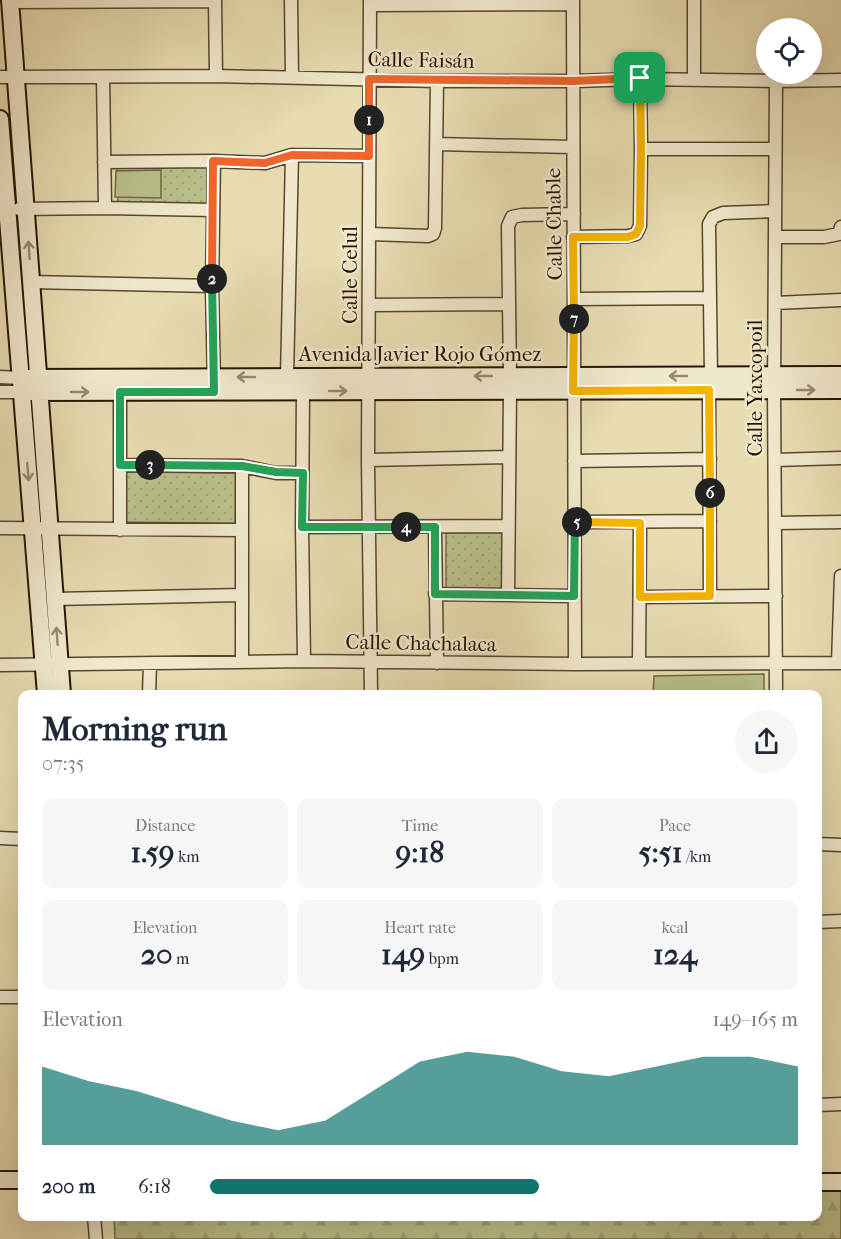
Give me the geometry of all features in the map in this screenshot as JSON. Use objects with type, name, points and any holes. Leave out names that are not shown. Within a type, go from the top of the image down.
[{"type":"main road","points":[[10,1],[8,77],[26,208],[55,599],[51,664],[47,690]]},
{"type":"main road","points":[[0,119],[4,210],[32,529],[51,664],[61,690]]},
{"type":"main road","points":[[16,333],[35,330]]},
{"type":"main road","name":"Avenida Javier Rojo Gómez","points":[[774,383],[841,375]]},
{"type":"main road","name":"Avenida Javier Rojo Gómez","points":[[39,385],[120,392],[286,377],[369,384],[774,383],[841,390]]},
{"type":"main road","name":"Avenida Javier Rojo Gómez","points":[[21,385],[214,385],[303,392],[369,384]]},
{"type":"main road","points":[[26,447],[43,445]]},
{"type":"main road","points":[[0,1180],[18,1180]]},
{"type":"main road","points":[[822,1182],[841,1182]]},
{"type":"street","points":[[10,1],[215,0],[216,75]]},
{"type":"street","points":[[291,0],[291,78]]},
{"type":"street","points":[[694,0],[694,79]]},
{"type":"street","points":[[369,2],[573,2]]},
{"type":"street","name":"Calle Celul","points":[[369,2],[368,460],[371,690]]},
{"type":"street","name":"Calle Chable","points":[[573,2],[575,664]]},
{"type":"street","name":"Calle Faisán","points":[[8,77],[216,75],[437,81],[573,81],[640,78],[756,81]]},
{"type":"street","points":[[103,77],[105,208]]},
{"type":"street","points":[[573,237],[628,237],[636,234],[640,226],[640,78]]},
{"type":"street","name":"Calle Faisán","points":[[822,80],[841,80]]},
{"type":"street","points":[[370,234],[429,236],[433,234],[435,228],[437,81]]},
{"type":"street","name":"Calle Yaxcopoil","points":[[776,84],[774,383],[776,690]]},
{"type":"street","points":[[436,144],[572,147]]},
{"type":"street","points":[[641,149],[774,149]]},
{"type":"street","points":[[104,162],[265,163],[292,155],[369,156]]},
{"type":"street","points":[[286,377],[292,155]]},
{"type":"street","points":[[213,161],[214,385]]},
{"type":"street","points":[[4,210],[26,208],[213,210]]},
{"type":"street","points":[[710,596],[709,225],[713,217],[723,213],[774,211]]},
{"type":"street","points":[[508,595],[510,384],[508,226],[512,217],[522,215],[574,214]]},
{"type":"street","points":[[775,237],[824,237],[840,231]]},
{"type":"street","points":[[31,282],[212,286]]},
{"type":"street","points":[[574,299],[710,298]]},
{"type":"street","points":[[775,303],[841,300]]},
{"type":"street","points":[[370,305],[508,304]]},
{"type":"street","name":"Avenida Javier Rojo Gómez","points":[[0,377],[21,385]]},
{"type":"street","name":"Avenida Javier Rojo Gómez","points":[[0,392],[21,385]]},
{"type":"street","points":[[120,392],[120,530]]},
{"type":"street","points":[[303,392],[304,661]]},
{"type":"street","points":[[368,460],[508,458]]},
{"type":"street","points":[[775,460],[841,458]]},
{"type":"street","points":[[574,461],[710,459]]},
{"type":"street","points":[[120,465],[242,466],[276,472],[303,473]]},
{"type":"street","points":[[242,466],[242,662]]},
{"type":"street","points":[[575,522],[710,521]]},
{"type":"street","points":[[775,523],[841,522]]},
{"type":"street","points":[[639,664],[640,523]]},
{"type":"street","points":[[302,527],[508,526]]},
{"type":"street","points":[[435,527],[437,663]]},
{"type":"street","points":[[0,528],[242,530]]},
{"type":"street","points":[[839,663],[841,576]]},
{"type":"street","points":[[435,594],[574,596]]},
{"type":"street","points":[[55,599],[241,596]]},
{"type":"street","points":[[640,597],[776,596]]},
{"type":"street","name":"Calle Chachalaca","points":[[0,665],[304,661],[575,664],[839,663]]},
{"type":"street","points":[[149,690],[150,664]]},
{"type":"street","points":[[0,838],[18,839]]},
{"type":"street","points":[[822,844],[841,845]]},
{"type":"street","points":[[822,922],[841,921]]},
{"type":"street","points":[[0,997],[18,997]]},
{"type":"street","points":[[822,1105],[841,1104]]},
{"type":"street","points":[[94,1221],[96,1239]]},
{"type":"green space","points":[[212,166],[211,206],[118,206],[117,168]]},
{"type":"green space","points":[[161,170],[161,198],[115,197],[116,171]]},
{"type":"green space","points":[[123,472],[237,473],[235,527],[123,524]]},
{"type":"green space","points":[[505,532],[502,590],[446,589],[446,533]]},
{"type":"green space","points":[[764,674],[764,690],[653,690],[654,676]]},
{"type":"green space","points":[[822,1190],[841,1190],[841,1239],[115,1239],[114,1221],[822,1221]]},
{"type":"route","points":[[640,78],[640,226],[636,234],[628,237],[573,237],[575,364],[573,391],[709,390],[710,596],[640,597],[640,523],[575,522],[574,596],[435,594],[435,527],[302,527],[303,473],[276,472],[242,466],[120,465],[120,392],[214,392],[213,161],[265,163],[292,155],[369,156],[369,79],[573,81],[640,78]]}]
